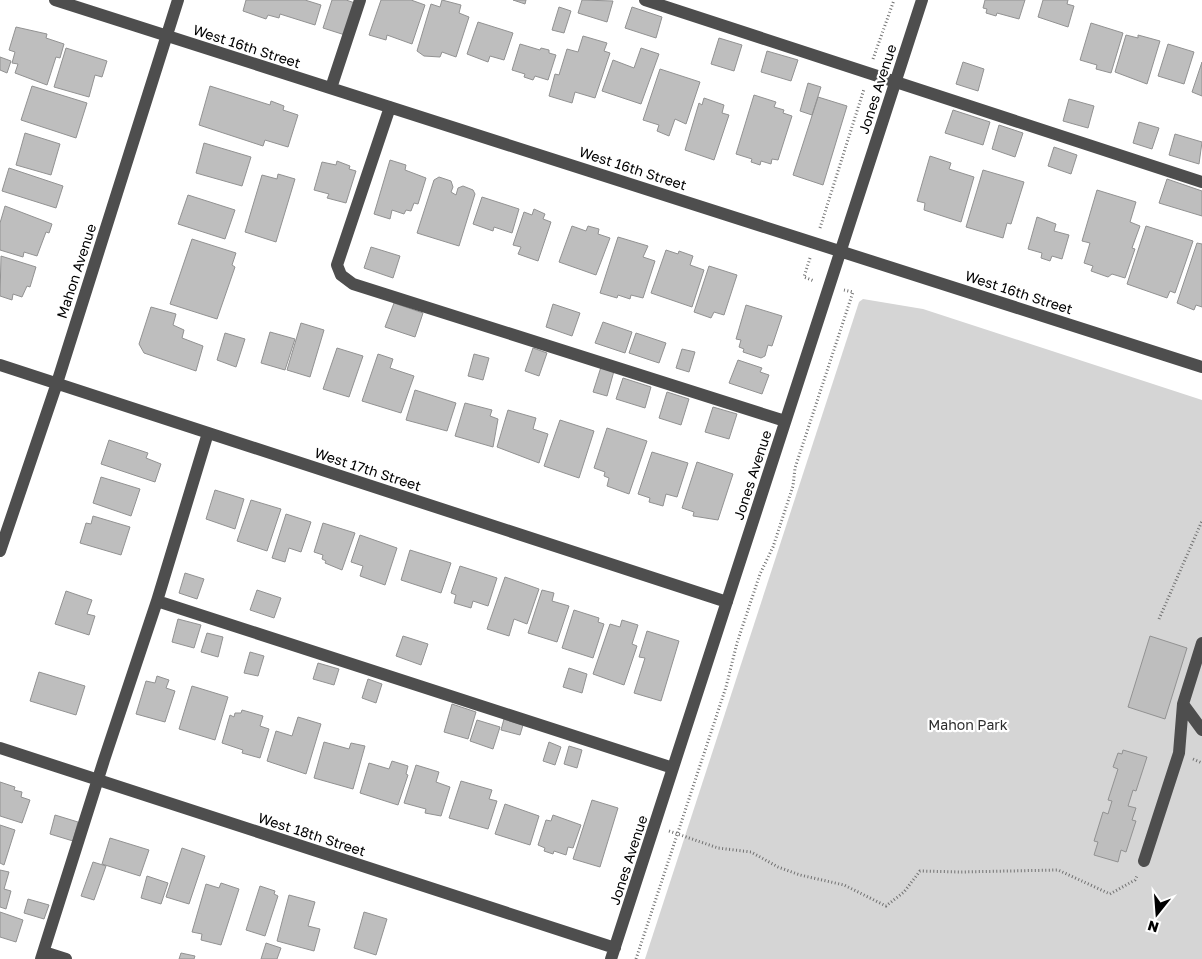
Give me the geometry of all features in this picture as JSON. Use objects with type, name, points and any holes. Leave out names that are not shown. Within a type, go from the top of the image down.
[{"type":"street","name":"West 16th Street","points":[[55,0],[1202,367]]},
{"type":"street","name":"Mahon Avenue","points":[[0,550],[57,383],[178,0]]},
{"type":"street","points":[[331,88],[360,0]]},
{"type":"street","points":[[645,0],[1202,182]]},
{"type":"street","name":"Jones Avenue","points":[[613,953],[922,0]]},
{"type":"street","points":[[390,107],[344,239],[337,265],[341,275],[353,284],[785,421]]},
{"type":"street","name":"West 17th Street","points":[[0,365],[728,602]]},
{"type":"street","points":[[66,959],[43,955],[157,601],[208,433]]},
{"type":"street","points":[[157,601],[673,768]]},
{"type":"street","points":[[1144,861],[1179,753],[1183,704],[1202,644]]},
{"type":"street","points":[[1183,704],[1202,730]]},
{"type":"street","name":"West 18th Street","points":[[0,748],[613,953]]},
{"type":"path","points":[[872,64],[894,0]]},
{"type":"path","points":[[817,235],[865,85]]},
{"type":"path","points":[[808,263],[804,277],[819,283]]},
{"type":"path","points":[[636,959],[676,833],[726,687],[737,643],[760,574],[773,547],[793,486],[795,468],[853,292],[839,290]]},
{"type":"path","points":[[1158,619],[1202,521]]},
{"type":"path","points":[[655,826],[718,848],[751,852],[800,875],[823,878],[844,885],[886,906],[904,892],[920,871],[1058,870],[1110,894],[1135,880],[1144,861]]},
{"type":"green space","name":"Mahon Park","points":[[863,299],[923,309],[1202,400],[1202,959],[645,959],[859,302]]},
{"type":"building","points":[[246,0],[305,0],[321,5],[315,25],[280,14],[279,18],[268,15],[266,19],[243,11]]},
{"type":"building","points":[[332,0],[346,0],[355,3],[345,35],[323,28]]},
{"type":"building","points":[[381,0],[411,0],[425,5],[412,44],[387,35],[386,40],[369,35]]},
{"type":"building","points":[[442,0],[461,5],[459,13],[469,17],[456,57],[442,52],[440,57],[424,56],[417,51],[431,4],[440,7]]},
{"type":"building","points":[[513,0],[526,0],[525,4]]},
{"type":"building","points":[[582,0],[613,1],[607,22],[578,13]]},
{"type":"building","points":[[985,0],[1025,0],[1019,19],[997,13],[996,16],[986,13],[987,9],[983,8]]},
{"type":"building","points":[[1043,0],[1068,0],[1067,4],[1074,6],[1068,27],[1038,17]]},
{"type":"building","points":[[559,7],[571,11],[564,33],[552,30]]},
{"type":"building","points":[[632,7],[662,17],[656,38],[625,28]]},
{"type":"building","points":[[478,22],[513,33],[504,60],[490,56],[488,62],[467,54]]},
{"type":"building","points":[[1091,23],[1123,33],[1111,73],[1096,69],[1097,65],[1080,60]]},
{"type":"building","points":[[16,27],[47,34],[46,38],[64,44],[60,58],[56,57],[47,85],[15,73],[18,64],[12,63],[15,52],[9,50]]},
{"type":"building","points":[[1126,35],[1138,38],[1138,35],[1160,41],[1147,84],[1115,72]]},
{"type":"building","points":[[583,36],[607,43],[604,51],[610,53],[595,98],[575,92],[572,103],[549,96],[555,74],[559,75],[567,49],[578,52]]},
{"type":"building","points":[[719,38],[742,45],[734,71],[711,64]]},
{"type":"building","points":[[520,44],[540,50],[541,48],[549,50],[549,53],[556,55],[548,80],[535,76],[533,80],[524,77],[525,74],[512,70]]},
{"type":"building","points":[[1168,44],[1194,52],[1184,84],[1158,76]]},
{"type":"building","points":[[66,48],[107,61],[102,77],[95,75],[89,97],[54,87]]},
{"type":"building","points":[[641,48],[659,54],[641,104],[602,91],[613,60],[634,68]]},
{"type":"building","points":[[767,51],[798,60],[791,81],[761,72]]},
{"type":"building","points":[[0,57],[11,61],[7,73],[0,70]]},
{"type":"building","points":[[963,62],[984,69],[978,91],[956,84]]},
{"type":"building","points":[[1202,62],[1202,96],[1192,92]]},
{"type":"building","points":[[660,69],[700,82],[686,124],[675,119],[669,136],[657,131],[659,125],[643,120]]},
{"type":"building","points":[[808,83],[821,87],[812,115],[800,111]]},
{"type":"building","points":[[32,86],[87,103],[76,138],[21,120]]},
{"type":"building","points":[[210,86],[270,105],[271,101],[284,106],[283,110],[298,115],[288,147],[265,140],[263,146],[199,125]]},
{"type":"building","points":[[754,95],[776,102],[774,107],[784,110],[783,113],[792,116],[778,160],[772,159],[771,164],[761,161],[760,165],[751,162],[752,159],[736,154]]},
{"type":"building","points":[[818,97],[847,106],[823,185],[793,175]]},
{"type":"building","points":[[704,98],[724,105],[722,113],[729,115],[714,160],[685,150],[699,103],[702,105]]},
{"type":"building","points":[[1069,99],[1094,106],[1088,128],[1063,121]]},
{"type":"building","points":[[953,110],[990,122],[983,145],[945,133]]},
{"type":"building","points":[[1139,122],[1159,128],[1152,149],[1133,143]]},
{"type":"building","points":[[999,125],[1023,133],[1015,157],[992,149]]},
{"type":"building","points":[[25,133],[60,144],[51,175],[16,165]]},
{"type":"building","points":[[1175,134],[1202,142],[1199,164],[1169,155]]},
{"type":"building","points":[[204,143],[251,157],[242,186],[196,173]]},
{"type":"building","points":[[1054,147],[1077,155],[1071,174],[1048,166]]},
{"type":"building","points":[[930,156],[951,163],[949,169],[974,177],[961,222],[924,210],[925,203],[917,201]]},
{"type":"building","points":[[390,160],[406,165],[405,170],[426,178],[418,204],[414,203],[411,211],[406,210],[404,214],[392,210],[390,219],[374,214]]},
{"type":"building","points":[[337,161],[350,166],[349,169],[356,171],[346,203],[327,198],[329,194],[314,190],[322,162],[336,165]]},
{"type":"building","points":[[9,168],[63,186],[56,208],[2,191]]},
{"type":"building","points":[[983,170],[1024,182],[1011,224],[1007,223],[1003,238],[966,227]]},
{"type":"building","points":[[278,174],[295,179],[276,242],[245,232],[262,175],[277,179]]},
{"type":"building","points":[[439,177],[451,181],[453,187],[451,192],[456,195],[458,188],[463,186],[473,190],[475,194],[459,246],[417,233],[434,180]]},
{"type":"building","points":[[1167,179],[1202,191],[1202,216],[1159,203]]},
{"type":"building","points":[[1097,190],[1136,202],[1130,222],[1140,226],[1132,248],[1135,249],[1125,278],[1112,274],[1108,277],[1091,271],[1093,266],[1084,263],[1090,243],[1082,241]]},
{"type":"building","points":[[188,195],[235,210],[225,239],[178,224]]},
{"type":"building","points":[[482,197],[519,209],[512,233],[494,227],[493,231],[473,224]]},
{"type":"building","points":[[5,206],[52,224],[49,233],[46,232],[37,256],[24,252],[23,257],[0,250],[0,223]]},
{"type":"building","points":[[534,209],[545,214],[543,219],[551,222],[538,261],[518,254],[521,247],[513,245],[524,212],[532,215]]},
{"type":"building","points":[[1037,217],[1056,224],[1054,231],[1069,235],[1062,259],[1052,256],[1050,261],[1041,258],[1042,253],[1028,249]]},
{"type":"building","points":[[572,226],[586,231],[588,226],[599,229],[598,234],[610,238],[596,275],[559,262]]},
{"type":"building","points":[[1146,226],[1193,241],[1175,293],[1170,291],[1167,298],[1127,284]]},
{"type":"building","points":[[618,237],[648,246],[643,257],[655,261],[643,298],[631,295],[630,299],[618,295],[617,298],[600,293]]},
{"type":"building","points":[[192,239],[236,253],[232,265],[235,267],[217,319],[170,304]]},
{"type":"building","points":[[1197,243],[1202,244],[1202,307],[1196,305],[1194,310],[1177,303]]},
{"type":"building","points":[[371,247],[400,256],[393,278],[364,268]]},
{"type":"building","points":[[666,250],[678,254],[679,251],[693,256],[690,265],[704,270],[692,307],[651,293]]},
{"type":"building","points":[[1,256],[36,267],[30,287],[27,286],[22,297],[13,294],[12,300],[0,296]]},
{"type":"building","points":[[709,266],[737,275],[724,315],[714,312],[711,318],[694,312]]},
{"type":"building","points":[[394,303],[423,313],[415,337],[385,327]]},
{"type":"building","points":[[553,304],[580,313],[572,336],[546,327]]},
{"type":"building","points":[[746,305],[782,316],[772,346],[768,345],[765,356],[761,358],[743,352],[744,349],[739,347],[741,340],[736,339]]},
{"type":"building","points":[[151,307],[176,314],[173,325],[184,330],[182,338],[203,346],[196,371],[144,353],[139,344]]},
{"type":"building","points":[[603,322],[632,332],[625,353],[595,343]]},
{"type":"building","points":[[301,323],[324,330],[310,377],[287,370]]},
{"type":"building","points":[[270,332],[295,339],[285,370],[261,363]]},
{"type":"building","points":[[225,333],[245,339],[236,367],[217,360]]},
{"type":"building","points":[[636,333],[666,343],[659,363],[629,353]]},
{"type":"building","points":[[337,348],[363,356],[349,397],[323,389]]},
{"type":"building","points":[[533,348],[547,353],[539,376],[525,371]]},
{"type":"building","points":[[682,349],[695,352],[689,372],[676,368]]},
{"type":"building","points":[[378,354],[393,359],[390,368],[414,376],[401,413],[362,401]]},
{"type":"building","points":[[474,354],[489,358],[483,380],[468,376]]},
{"type":"building","points":[[738,360],[762,368],[760,372],[769,375],[762,394],[729,383]]},
{"type":"building","points":[[601,367],[614,371],[607,396],[593,392]]},
{"type":"building","points":[[623,378],[651,387],[645,408],[616,399]]},
{"type":"building","points":[[415,390],[456,403],[447,431],[406,420]]},
{"type":"building","points":[[667,392],[689,399],[681,425],[659,418]]},
{"type":"building","points":[[465,403],[492,410],[490,416],[498,419],[493,447],[455,436]]},
{"type":"building","points":[[713,407],[737,414],[729,439],[705,432]]},
{"type":"building","points":[[508,410],[536,418],[533,429],[548,434],[539,463],[497,447]]},
{"type":"building","points":[[560,420],[594,431],[579,478],[544,466]]},
{"type":"building","points":[[607,428],[647,441],[629,494],[607,486],[609,478],[604,476],[605,472],[594,468]]},
{"type":"building","points":[[109,440],[148,453],[146,458],[161,464],[155,482],[101,464]]},
{"type":"building","points":[[652,452],[688,463],[677,497],[666,494],[663,506],[649,502],[650,498],[638,494]]},
{"type":"building","points":[[697,462],[733,474],[718,520],[693,516],[694,512],[682,508]]},
{"type":"building","points":[[101,477],[140,489],[131,516],[93,503]]},
{"type":"building","points":[[215,490],[244,499],[235,529],[206,519]]},
{"type":"building","points":[[251,500],[281,509],[267,551],[237,541]]},
{"type":"building","points":[[286,514],[311,522],[301,552],[289,548],[285,562],[272,558]]},
{"type":"building","points":[[93,516],[130,527],[121,555],[80,543],[86,523],[91,524]]},
{"type":"building","points":[[323,523],[355,533],[342,570],[325,563],[326,561],[322,559],[323,555],[314,552]]},
{"type":"building","points":[[360,535],[397,548],[385,585],[360,576],[363,566],[351,562]]},
{"type":"building","points":[[410,550],[451,563],[441,593],[401,580]]},
{"type":"building","points":[[460,566],[497,578],[488,606],[473,601],[471,608],[454,603],[456,595],[451,593]]},
{"type":"building","points":[[185,573],[204,579],[197,599],[179,593]]},
{"type":"building","points":[[505,577],[539,589],[527,624],[514,619],[509,636],[487,629]]},
{"type":"building","points":[[257,590],[281,598],[274,618],[250,610]]},
{"type":"building","points":[[542,590],[554,593],[552,601],[569,606],[557,642],[528,633]]},
{"type":"building","points":[[66,591],[92,600],[87,614],[95,616],[89,635],[55,624]]},
{"type":"building","points":[[574,610],[599,618],[598,622],[604,624],[593,658],[562,648]]},
{"type":"building","points":[[178,619],[201,625],[194,648],[172,642]]},
{"type":"building","points":[[622,620],[638,625],[632,644],[637,646],[624,685],[593,674],[610,624],[620,627]]},
{"type":"building","points":[[647,631],[679,641],[661,701],[634,693],[645,658],[639,657]]},
{"type":"building","points":[[207,633],[223,637],[218,657],[201,652]]},
{"type":"building","points":[[403,636],[428,644],[421,665],[396,656]]},
{"type":"building","points":[[1150,636],[1187,648],[1165,719],[1128,707]]},
{"type":"building","points":[[250,652],[264,656],[258,676],[244,673]]},
{"type":"building","points":[[318,663],[339,669],[334,685],[313,679]]},
{"type":"building","points":[[569,668],[587,674],[582,693],[563,687]]},
{"type":"building","points":[[39,672],[85,686],[76,715],[30,701]]},
{"type":"building","points":[[157,676],[169,680],[166,688],[175,691],[165,722],[136,714],[146,681],[155,683]]},
{"type":"building","points":[[368,679],[382,684],[376,703],[362,698]]},
{"type":"building","points":[[192,686],[228,697],[215,740],[179,729]]},
{"type":"building","points":[[452,704],[476,712],[468,739],[444,732]]},
{"type":"building","points":[[242,710],[263,716],[260,726],[269,729],[260,758],[242,753],[243,750],[222,743],[230,715],[234,717],[235,713],[241,713]]},
{"type":"building","points":[[298,717],[321,724],[306,774],[267,761],[276,731],[292,736]]},
{"type":"building","points":[[504,719],[523,725],[520,735],[501,730]]},
{"type":"building","points":[[477,720],[500,727],[493,749],[470,741]]},
{"type":"building","points":[[324,742],[349,749],[351,743],[365,746],[353,789],[314,778]]},
{"type":"building","points":[[549,742],[561,747],[555,765],[543,761]]},
{"type":"building","points":[[569,746],[582,750],[577,768],[564,764]]},
{"type":"building","points":[[1123,750],[1147,757],[1136,791],[1133,790],[1128,806],[1136,808],[1132,820],[1136,821],[1126,852],[1121,850],[1118,862],[1094,855],[1098,842],[1094,841],[1103,812],[1108,814],[1112,801],[1108,800],[1118,769],[1113,767],[1118,753],[1122,754]]},
{"type":"building","points":[[392,761],[408,766],[406,774],[408,775],[398,805],[360,793],[369,763],[389,769]]},
{"type":"building","points":[[416,765],[439,772],[436,782],[450,787],[441,816],[425,813],[426,809],[404,803]]},
{"type":"building","points":[[461,781],[492,790],[489,799],[497,801],[488,829],[449,818]]},
{"type":"building","points":[[0,782],[15,787],[14,790],[22,792],[21,797],[30,800],[22,823],[0,816]]},
{"type":"building","points":[[592,800],[618,808],[600,867],[573,859]]},
{"type":"building","points":[[505,804],[539,816],[530,845],[495,834]]},
{"type":"building","points":[[55,815],[78,822],[73,841],[50,834]]},
{"type":"building","points":[[553,815],[581,825],[573,848],[568,847],[566,855],[554,851],[553,854],[544,851],[545,848],[538,845],[546,820],[551,821]]},
{"type":"building","points":[[0,825],[15,830],[4,865],[0,863]]},
{"type":"building","points":[[110,838],[149,850],[140,876],[102,864]]},
{"type":"building","points":[[182,848],[205,856],[189,904],[166,897]]},
{"type":"building","points":[[93,862],[106,866],[94,900],[81,896]]},
{"type":"building","points":[[0,870],[9,872],[4,889],[11,891],[6,909],[0,907]]},
{"type":"building","points":[[147,876],[168,883],[161,904],[141,898]]},
{"type":"building","points":[[221,883],[239,889],[221,945],[201,940],[202,934],[192,932],[206,884],[219,888]]},
{"type":"building","points":[[260,886],[275,891],[274,894],[278,896],[265,936],[246,930]]},
{"type":"building","points":[[289,895],[315,902],[308,926],[320,929],[314,951],[277,941]]},
{"type":"building","points":[[28,899],[49,905],[44,919],[24,913]]},
{"type":"building","points":[[0,912],[23,920],[16,942],[0,937]]},
{"type":"building","points":[[364,912],[387,919],[376,955],[354,948]]},
{"type":"building","points":[[266,943],[281,948],[277,959],[261,959]]},
{"type":"building","points":[[181,953],[195,956],[194,959],[179,959]]}]
